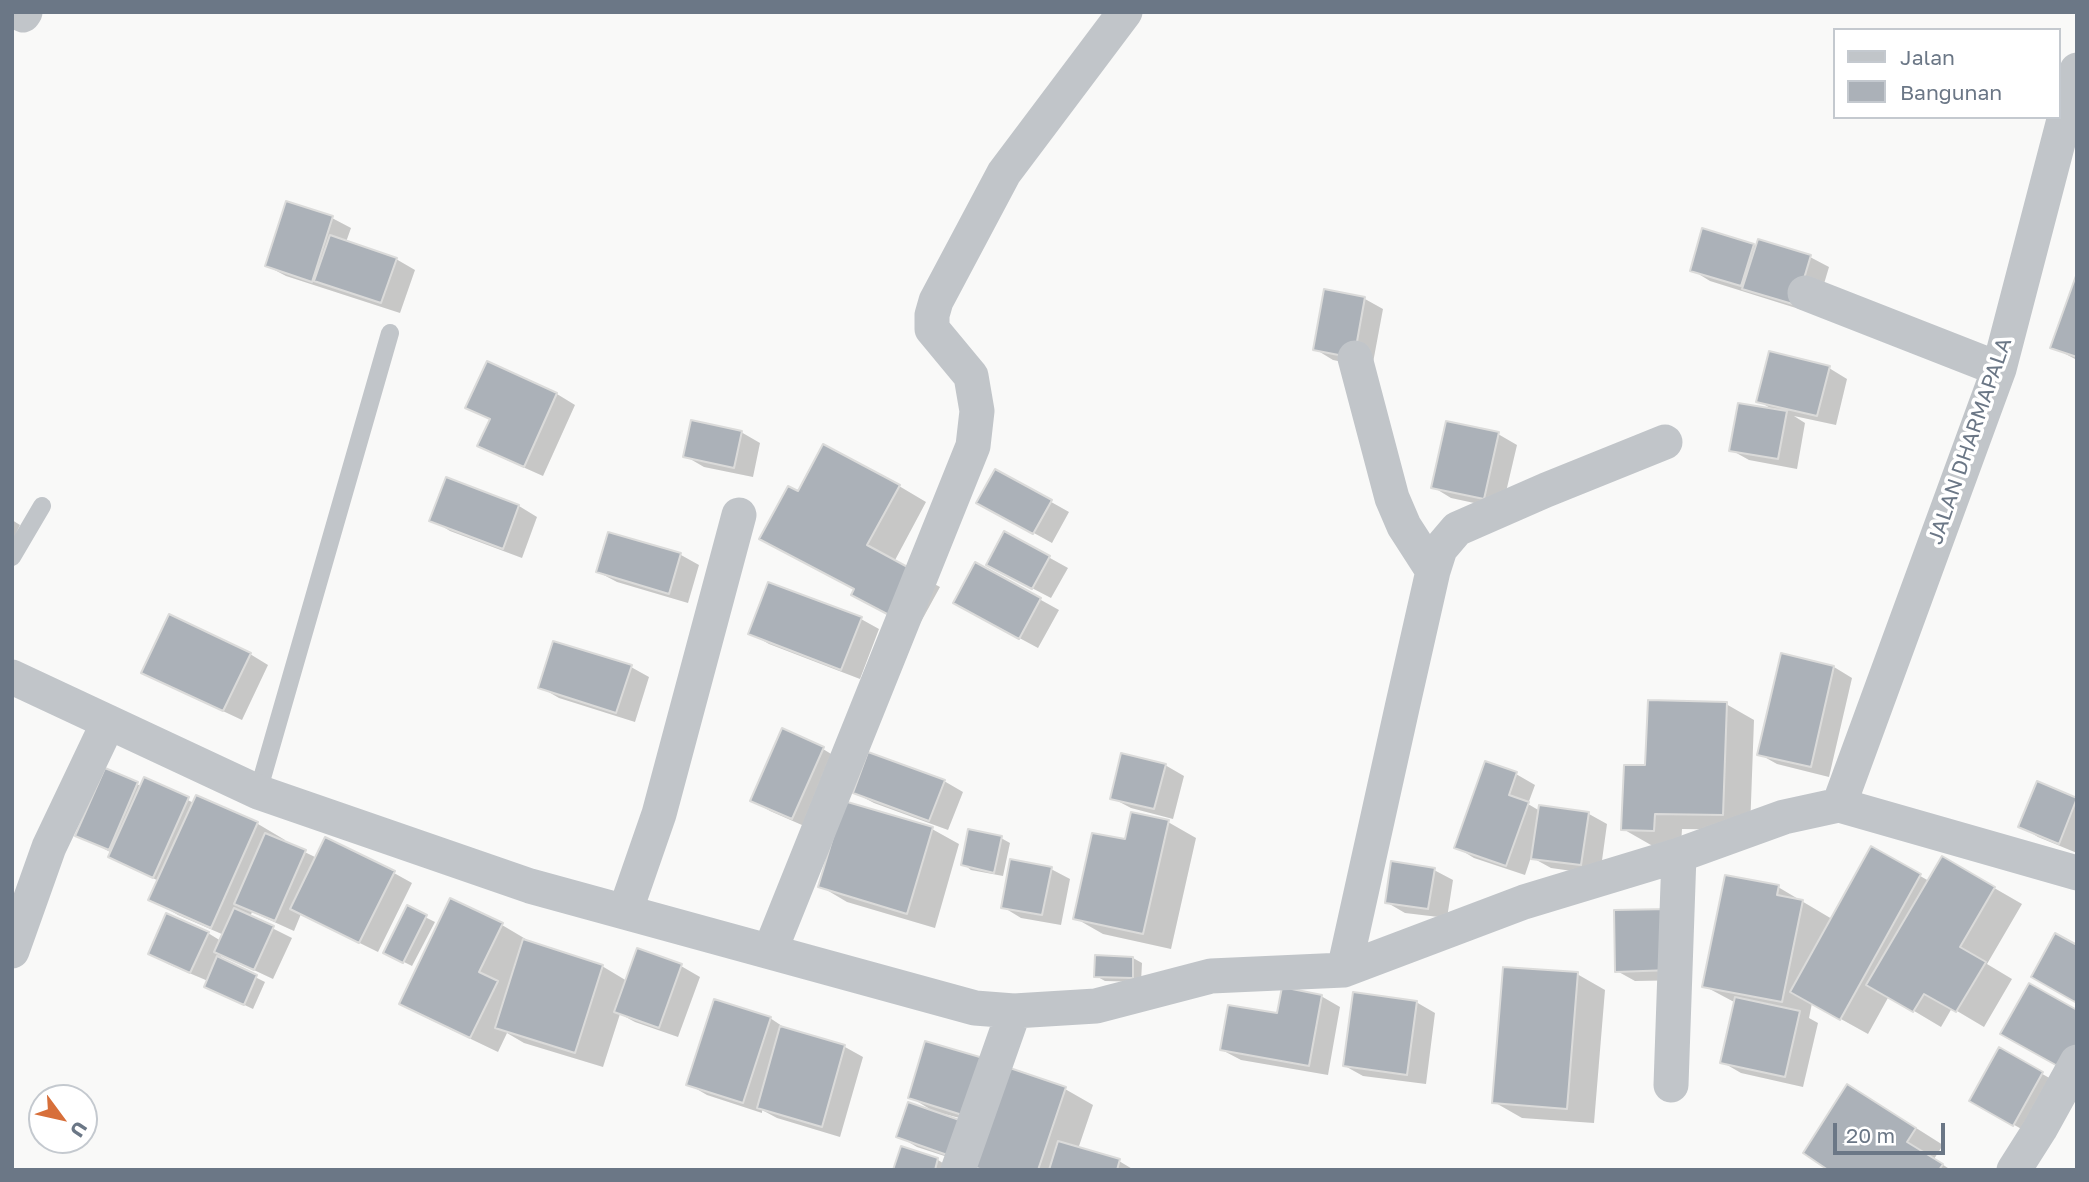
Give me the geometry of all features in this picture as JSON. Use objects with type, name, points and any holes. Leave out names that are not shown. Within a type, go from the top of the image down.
[{"type":"street","points":[[770,951],[973,446],[977,411],[971,376],[932,329],[936,301],[1004,173],[1125,12]]},
{"type":"street","name":"JALAN DHARMAPALA","points":[[1839,805],[1999,369],[2077,70]]},
{"type":"street","points":[[1805,293],[1999,369]]},
{"type":"street","points":[[1355,358],[1392,498],[1404,527],[1433,571]]},
{"type":"street","points":[[1345,970],[1440,549],[1457,529],[1665,442]]},
{"type":"street","points":[[625,912],[659,814],[739,515]]},
{"type":"street","points":[[12,677],[258,792],[530,886],[975,1008],[1014,1011],[1096,1006],[1211,976],[1345,970],[1524,902],[1679,855],[1784,817],[1839,805],[2077,873]]},
{"type":"street","points":[[12,951],[49,848],[108,723]]},
{"type":"street","points":[[1671,1085],[1679,855]]},
{"type":"street","points":[[958,1170],[1014,1011]]},
{"type":"street","points":[[2014,1170],[2077,1062]]},
{"type":"lane","points":[[258,792],[390,333]]},
{"type":"lane","points":[[12,557],[42,506]]},
{"type":"building","points":[[286,201],[333,216],[312,282],[265,266]]},
{"type":"building","points":[[1702,228],[1754,244],[1741,286],[1690,271]]},
{"type":"building","points":[[330,235],[397,258],[381,303],[314,281]]},
{"type":"building","points":[[1758,239],[1811,255],[1796,305],[1742,289]]},
{"type":"building","points":[[2077,273],[2077,357],[2050,348]]},
{"type":"building","points":[[1324,289],[1365,297],[1354,358],[1313,350]]},
{"type":"building","points":[[1769,351],[1830,366],[1817,416],[1756,402]]},
{"type":"building","points":[[487,361],[557,393],[524,467],[477,446],[490,419],[465,408]]},
{"type":"building","points":[[1738,403],[1787,411],[1778,459],[1729,451]]},
{"type":"building","points":[[691,420],[742,431],[734,468],[683,457]]},
{"type":"building","points":[[1446,421],[1499,432],[1484,499],[1431,488]]},
{"type":"building","points":[[823,444],[900,485],[867,545],[913,570],[889,615],[851,595],[854,589],[759,539],[788,486],[798,491]]},
{"type":"building","points":[[995,469],[1052,500],[1033,534],[976,503]]},
{"type":"building","points":[[446,477],[519,505],[503,549],[429,521]]},
{"type":"building","points":[[1004,531],[1050,556],[1032,589],[986,565]]},
{"type":"building","points":[[608,532],[681,553],[669,594],[596,572]]},
{"type":"building","points":[[975,562],[1041,598],[1019,639],[953,603]]},
{"type":"building","points":[[768,582],[862,617],[841,670],[748,634]]},
{"type":"building","points":[[169,614],[251,653],[223,711],[141,673]]},
{"type":"building","points":[[553,641],[632,665],[616,713],[538,688]]},
{"type":"building","points":[[1781,653],[1834,666],[1811,767],[1757,755]]},
{"type":"building","points":[[1648,700],[1727,702],[1723,815],[1655,814],[1654,831],[1621,830],[1624,765],[1645,765]]},
{"type":"building","points":[[782,728],[824,747],[792,819],[750,801]]},
{"type":"building","points":[[868,752],[945,780],[929,821],[853,793]]},
{"type":"building","points":[[1121,753],[1166,764],[1154,809],[1110,799]]},
{"type":"building","points":[[1485,761],[1517,772],[1509,795],[1529,802],[1506,866],[1454,848]]},
{"type":"building","points":[[105,768],[138,782],[109,850],[75,836]]},
{"type":"building","points":[[144,777],[189,797],[153,878],[108,857]]},
{"type":"building","points":[[2037,781],[2077,798],[2059,844],[2018,827]]},
{"type":"building","points":[[196,795],[258,822],[211,928],[148,900]]},
{"type":"building","points":[[844,801],[933,827],[907,914],[818,887]]},
{"type":"building","points":[[1539,805],[1589,812],[1581,865],[1531,859]]},
{"type":"building","points":[[1131,812],[1169,820],[1143,934],[1073,919],[1092,833],[1125,839]]},
{"type":"building","points":[[968,829],[1002,836],[994,873],[961,865]]},
{"type":"building","points":[[265,833],[306,850],[275,921],[234,904]]},
{"type":"building","points":[[325,837],[395,871],[359,943],[290,909]]},
{"type":"building","points":[[1871,846],[1921,874],[1840,1020],[1790,992]]},
{"type":"building","points":[[1942,856],[1995,887],[1960,947],[1986,962],[1956,1012],[1924,994],[1913,1012],[1866,985]]},
{"type":"building","points":[[1010,859],[1052,867],[1042,915],[1001,908]]},
{"type":"building","points":[[1391,861],[1435,868],[1428,909],[1385,903]]},
{"type":"building","points":[[1725,875],[1779,885],[1777,895],[1803,900],[1782,1002],[1702,987]]},
{"type":"building","points":[[450,898],[503,923],[479,972],[498,981],[470,1038],[399,1004]]},
{"type":"building","points":[[407,905],[427,915],[403,963],[383,953]]},
{"type":"building","points":[[234,908],[274,926],[254,970],[214,952]]},
{"type":"building","points":[[1670,909],[1671,970],[1615,972],[1614,910]]},
{"type":"building","points":[[166,913],[209,932],[190,973],[148,954]]},
{"type":"building","points":[[2055,933],[2077,945],[2075,1002],[2031,977]]},
{"type":"building","points":[[523,939],[603,965],[575,1053],[495,1028]]},
{"type":"building","points":[[637,948],[682,964],[659,1028],[614,1012]]},
{"type":"building","points":[[1095,955],[1133,957],[1133,978],[1094,977]]},
{"type":"building","points":[[217,956],[257,975],[244,1005],[204,987]]},
{"type":"building","points":[[1503,967],[1578,972],[1567,1109],[1492,1103]]},
{"type":"building","points":[[2029,983],[2077,1010],[2077,1044],[2063,1069],[2000,1034]]},
{"type":"building","points":[[1282,987],[1322,995],[1309,1066],[1220,1050],[1228,1005],[1277,1013]]},
{"type":"building","points":[[1353,992],[1417,1001],[1407,1075],[1343,1066]]},
{"type":"building","points":[[1735,997],[1800,1011],[1785,1077],[1720,1063]]},
{"type":"building","points":[[714,999],[771,1017],[743,1103],[686,1085]]},
{"type":"building","points":[[780,1026],[845,1045],[822,1127],[757,1108]]},
{"type":"building","points":[[925,1041],[990,1060],[972,1118],[908,1098]]},
{"type":"building","points":[[1999,1047],[2043,1072],[2013,1126],[1969,1101]]},
{"type":"building","points":[[1004,1066],[1066,1087],[1038,1170],[983,1170],[970,1166]]},
{"type":"building","points":[[1847,1084],[1916,1128],[1907,1142],[1943,1164],[1939,1170],[1828,1170],[1803,1153]]},
{"type":"building","points":[[908,1102],[965,1122],[953,1157],[896,1137]]},
{"type":"building","points":[[1058,1141],[1120,1159],[1117,1170],[1049,1170]]},
{"type":"building","points":[[901,1146],[938,1158],[935,1170],[893,1170]]}]
